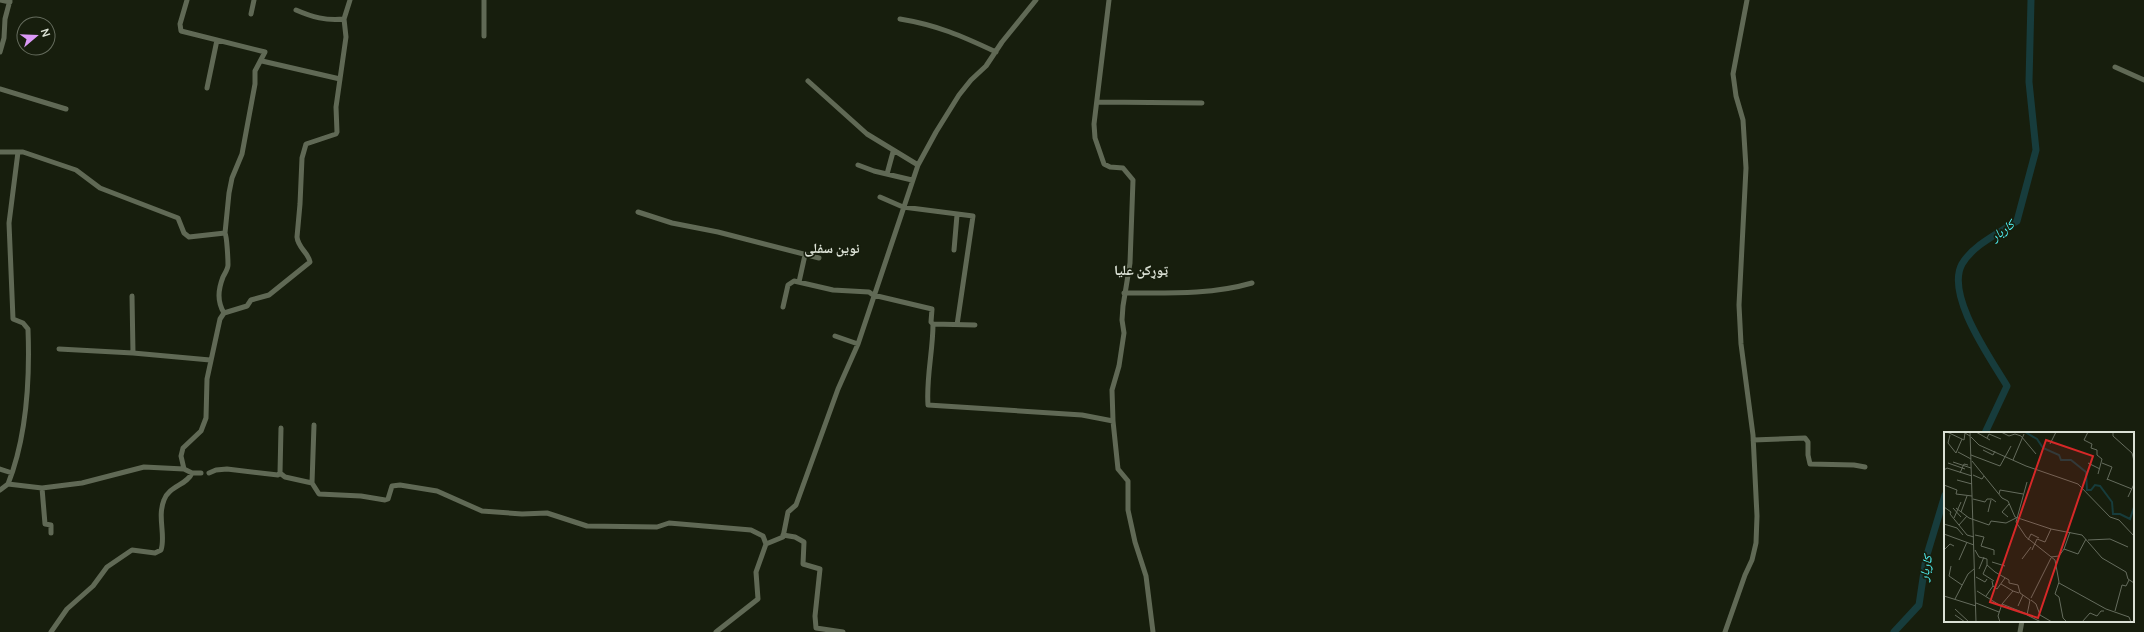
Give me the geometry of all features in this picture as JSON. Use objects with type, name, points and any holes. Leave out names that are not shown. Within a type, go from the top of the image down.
[{"type":"street","points":[[0,0],[10,1],[5,19],[4,38],[0,52]]},
{"type":"street","points":[[187,0],[180,24],[181,31],[265,52],[262,62],[255,71],[254,91],[242,154],[232,178],[225,233],[227,238],[226,256],[228,265],[220,284],[218,298],[224,313]]},
{"type":"street","points":[[251,14],[254,0]]},
{"type":"street","points":[[184,469],[181,456],[183,448],[201,431],[206,418],[207,379],[210,360],[216,342],[217,327],[224,313],[245,307],[251,300],[269,294],[290,276],[309,264],[309,257],[300,247],[297,238],[303,148],[310,142],[336,134],[338,132],[336,107],[346,36],[344,19],[350,0]]},
{"type":"street","points":[[484,0],[484,36]]},
{"type":"street","points":[[783,535],[788,512],[796,504],[838,389],[858,344],[873,295],[918,166],[936,132],[959,95],[971,80],[986,66],[1036,0]]},
{"type":"street","points":[[1109,0],[1098,82],[1098,102],[1094,124],[1095,138],[1104,164],[1110,167],[1123,168],[1132,180],[1130,263],[1124,293],[1122,320],[1124,333],[1119,366],[1112,390],[1113,421],[1118,469],[1128,481],[1128,510],[1135,542],[1146,576],[1153,632]]},
{"type":"street","points":[[1725,632],[1745,575],[1752,560],[1756,543],[1757,516],[1753,440],[1740,344],[1738,305],[1746,168],[1743,116],[1736,96],[1733,74],[1747,0]]},
{"type":"street","points":[[296,10],[311,16],[332,20],[344,19]]},
{"type":"street","points":[[900,19],[923,23],[957,33],[996,52]]},
{"type":"street","points":[[207,88],[217,40]]},
{"type":"street","points":[[262,62],[340,79]]},
{"type":"street","points":[[2115,67],[2144,80]]},
{"type":"street","points":[[808,82],[867,134],[893,152],[918,166]]},
{"type":"street","points":[[0,89],[66,108]]},
{"type":"street","points":[[1098,102],[1202,103]]},
{"type":"street","points":[[0,152],[28,153],[76,170],[100,188],[178,218],[184,233],[189,237],[225,233]]},
{"type":"street","points":[[0,490],[8,484],[12,473],[28,398],[28,329],[23,323],[13,319],[8,223],[18,152]]},
{"type":"street","points":[[887,174],[893,152]]},
{"type":"street","points":[[858,165],[912,180]]},
{"type":"street","points":[[880,197],[903,207],[973,216],[957,325]]},
{"type":"street","points":[[638,212],[672,223],[718,232],[819,258]]},
{"type":"street","points":[[954,250],[958,214]]},
{"type":"street","points":[[799,282],[805,255]]},
{"type":"street","points":[[783,307],[785,284],[794,281],[833,290],[869,292],[873,295],[932,309],[931,322],[933,324],[927,394],[928,405],[1082,415],[1113,421]]},
{"type":"street","points":[[1124,293],[1171,293],[1238,287],[1252,283]]},
{"type":"street","points":[[132,296],[131,326],[133,353]]},
{"type":"street","points":[[933,324],[974,325]]},
{"type":"street","points":[[835,336],[858,344]]},
{"type":"street","points":[[59,349],[133,353],[210,360]]},
{"type":"street","points":[[314,425],[312,483],[320,494],[361,496],[385,500],[388,499],[394,485],[437,491],[482,511],[522,514],[547,513],[587,526],[657,527],[668,523],[751,530],[763,536],[766,544],[756,572],[758,599],[716,632]]},
{"type":"street","points":[[280,474],[281,428]]},
{"type":"street","points":[[1753,440],[1805,438],[1808,442],[1810,464],[1854,465],[1865,468]]},
{"type":"street","points":[[280,474],[283,454]]},
{"type":"street","points":[[8,484],[42,488],[82,483],[144,467],[184,469],[192,473],[201,473]]},
{"type":"street","points":[[0,469],[12,473]]},
{"type":"street","points":[[210,473],[216,470],[227,469],[280,474],[285,477],[312,483]]},
{"type":"street","points":[[51,632],[67,608],[93,586],[107,567],[132,550],[155,553],[161,550],[163,545],[160,522],[164,500],[170,489],[190,477],[192,473]]},
{"type":"street","points":[[42,488],[45,524],[51,526],[51,533]]},
{"type":"street","points":[[766,544],[783,535],[804,542],[803,564],[820,568],[815,616],[816,628],[843,632]]},
{"type":"street","points":[[2020,632],[2022,622]]},
{"type":"waterway","name":"کاربار","points":[[1985,432],[2007,386],[1981,344],[1972,326],[1960,292],[1958,277],[1962,264],[1979,245],[2017,221],[2036,150],[2029,82],[2031,0]]},
{"type":"waterway","name":"کاربار","points":[[1894,632],[1919,605],[1926,558],[1944,498]]},
{"type":"district","name":"نوین سفلى","points":[[832,248]]},
{"type":"district","name":"ټوړکن علیا","points":[[1141,270]]}]
